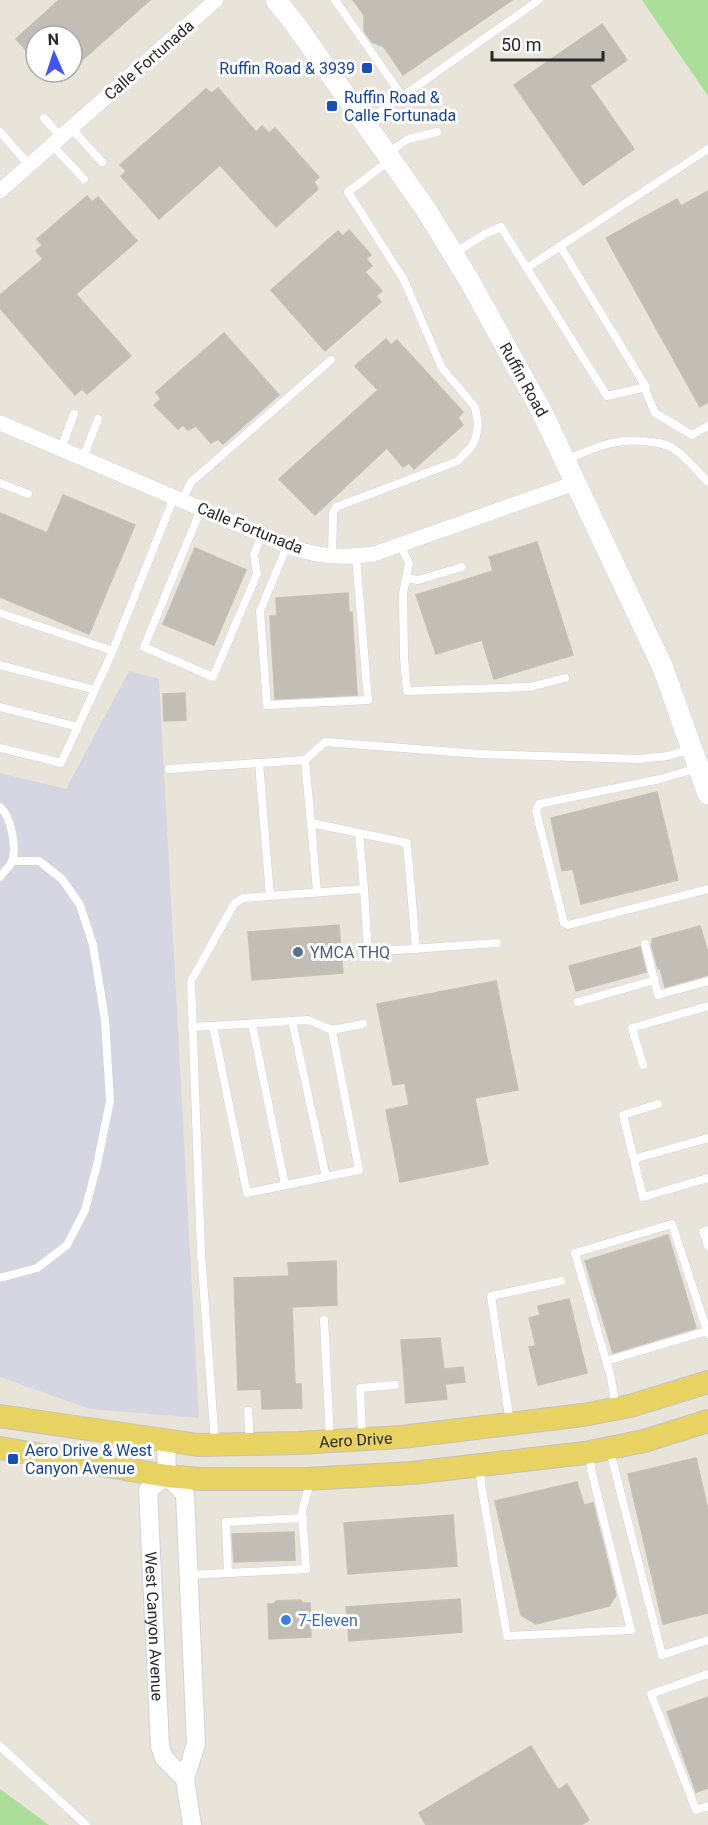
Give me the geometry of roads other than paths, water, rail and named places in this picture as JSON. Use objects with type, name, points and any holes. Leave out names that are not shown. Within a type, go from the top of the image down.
[{"type":"main road","name":"Ruffin Road","points":[[276,0],[296,24],[427,211],[543,414],[663,668],[708,794]]},
{"type":"main road","name":"Aero Drive","points":[[0,1416],[198,1445],[330,1442],[400,1437],[583,1415],[617,1408],[708,1382]]},
{"type":"main road","points":[[0,1448],[167,1476],[201,1479],[308,1479],[412,1473],[599,1450],[644,1441],[708,1422]]},
{"type":"street","name":"Calle Fortunada","points":[[0,190],[216,0]]},
{"type":"street","name":"Calle Fortunada","points":[[0,423],[287,546],[317,555],[374,554],[575,483]]},
{"type":"street","points":[[166,1440],[167,1476],[184,1494],[195,1744],[185,1779],[192,1825]]},
{"type":"street","name":"West Canyon Avenue","points":[[167,1476],[148,1490],[160,1746],[164,1758],[185,1779]]},
{"type":"lane","points":[[335,0],[402,96]]},
{"type":"lane","points":[[365,123],[539,0]]},
{"type":"lane","points":[[44,118],[61,137],[84,179]]},
{"type":"lane","points":[[0,132],[29,165]]},
{"type":"lane","points":[[332,556],[333,513],[336,507],[449,465],[466,455],[476,436],[478,424],[476,407],[442,368],[404,280],[348,192],[408,139],[437,132]]},
{"type":"lane","points":[[61,137],[102,162]]},
{"type":"lane","points":[[527,268],[708,149]]},
{"type":"lane","points":[[453,254],[485,234],[501,228],[607,396],[644,387]]},
{"type":"lane","points":[[560,246],[644,387],[655,413],[692,435],[708,426]]},
{"type":"lane","points":[[0,748],[61,763],[113,651],[178,499],[191,482],[331,360]]},
{"type":"lane","points":[[61,449],[74,414]]},
{"type":"lane","points":[[83,458],[98,419]]},
{"type":"lane","points":[[565,461],[615,441],[652,442],[672,448],[708,482]]},
{"type":"lane","points":[[0,483],[28,495]]},
{"type":"lane","points":[[201,509],[144,647],[213,677],[257,574],[254,554],[262,535]]},
{"type":"lane","points":[[400,545],[409,563],[404,594],[404,658],[407,692],[530,687],[565,678]]},
{"type":"lane","points":[[287,546],[260,611],[267,705],[368,699],[356,556]]},
{"type":"lane","points":[[406,578],[418,580],[462,567]]},
{"type":"lane","points":[[0,613],[113,651]]},
{"type":"lane","points":[[0,665],[95,690]]},
{"type":"lane","points":[[0,707],[78,727]]},
{"type":"lane","points":[[169,769],[305,760],[325,742],[480,754],[646,759],[668,756],[695,758]]},
{"type":"lane","points":[[695,758],[653,781],[539,804],[536,811],[564,923],[568,926],[708,889]]},
{"type":"lane","points":[[305,760],[317,892]]},
{"type":"lane","points":[[259,763],[270,896]]},
{"type":"lane","points":[[0,807],[5,812],[12,831],[12,861],[0,877]]},
{"type":"lane","points":[[310,823],[407,843],[416,949]]},
{"type":"lane","points":[[359,833],[368,952],[497,943]]},
{"type":"lane","points":[[0,1278],[8,1278],[38,1268],[67,1245],[85,1210],[110,1101],[105,1020],[93,945],[80,906],[62,879],[39,861],[12,861]]},
{"type":"lane","points":[[215,1445],[201,1253],[191,981],[234,904],[243,898],[364,889]]},
{"type":"lane","points":[[645,944],[658,995],[708,981]]},
{"type":"lane","points":[[578,1002],[655,980]]},
{"type":"lane","points":[[643,1065],[632,1028],[708,1006]]},
{"type":"lane","points":[[192,1027],[308,1020],[332,1030],[363,1024]]},
{"type":"lane","points":[[292,1021],[326,1177]]},
{"type":"lane","points":[[252,1024],[285,1185]]},
{"type":"lane","points":[[213,1026],[247,1193],[360,1170],[332,1030]]},
{"type":"lane","points":[[658,1104],[623,1114],[643,1197],[708,1178]]},
{"type":"lane","points":[[634,1159],[708,1138]]},
{"type":"lane","points":[[606,1361],[708,1333],[672,1224],[575,1253],[617,1408]]},
{"type":"lane","points":[[708,1230],[703,1232],[708,1246]]},
{"type":"lane","points":[[511,1424],[491,1296],[561,1281]]},
{"type":"lane","points":[[324,1320],[330,1442]]},
{"type":"lane","points":[[363,1440],[360,1388],[395,1385]]},
{"type":"lane","points":[[248,1411],[250,1444]]},
{"type":"lane","points":[[480,1466],[481,1484],[507,1636],[631,1630],[591,1469],[599,1450]]},
{"type":"lane","points":[[599,1450],[662,1655],[708,1640]]},
{"type":"lane","points":[[188,1575],[306,1569],[302,1511],[308,1490],[308,1479]]},
{"type":"lane","points":[[228,1573],[226,1522],[303,1518]]},
{"type":"lane","points":[[708,1674],[651,1694],[696,1810],[708,1806]]},
{"type":"lane","points":[[0,1746],[86,1825]]},
{"type":"place","name":"Ruffin Road & 3939","points":[[367,68]]},
{"type":"place","name":"Ruffin Road & Calle Fortunada","points":[[332,106]]},
{"type":"place","name":"YMCA THQ","points":[[298,952]]},
{"type":"place","name":"Aero Drive & West Canyon Avenue","points":[[13,1459]]},
{"type":"place","name":"7-Eleven","points":[[286,1620]]}]
